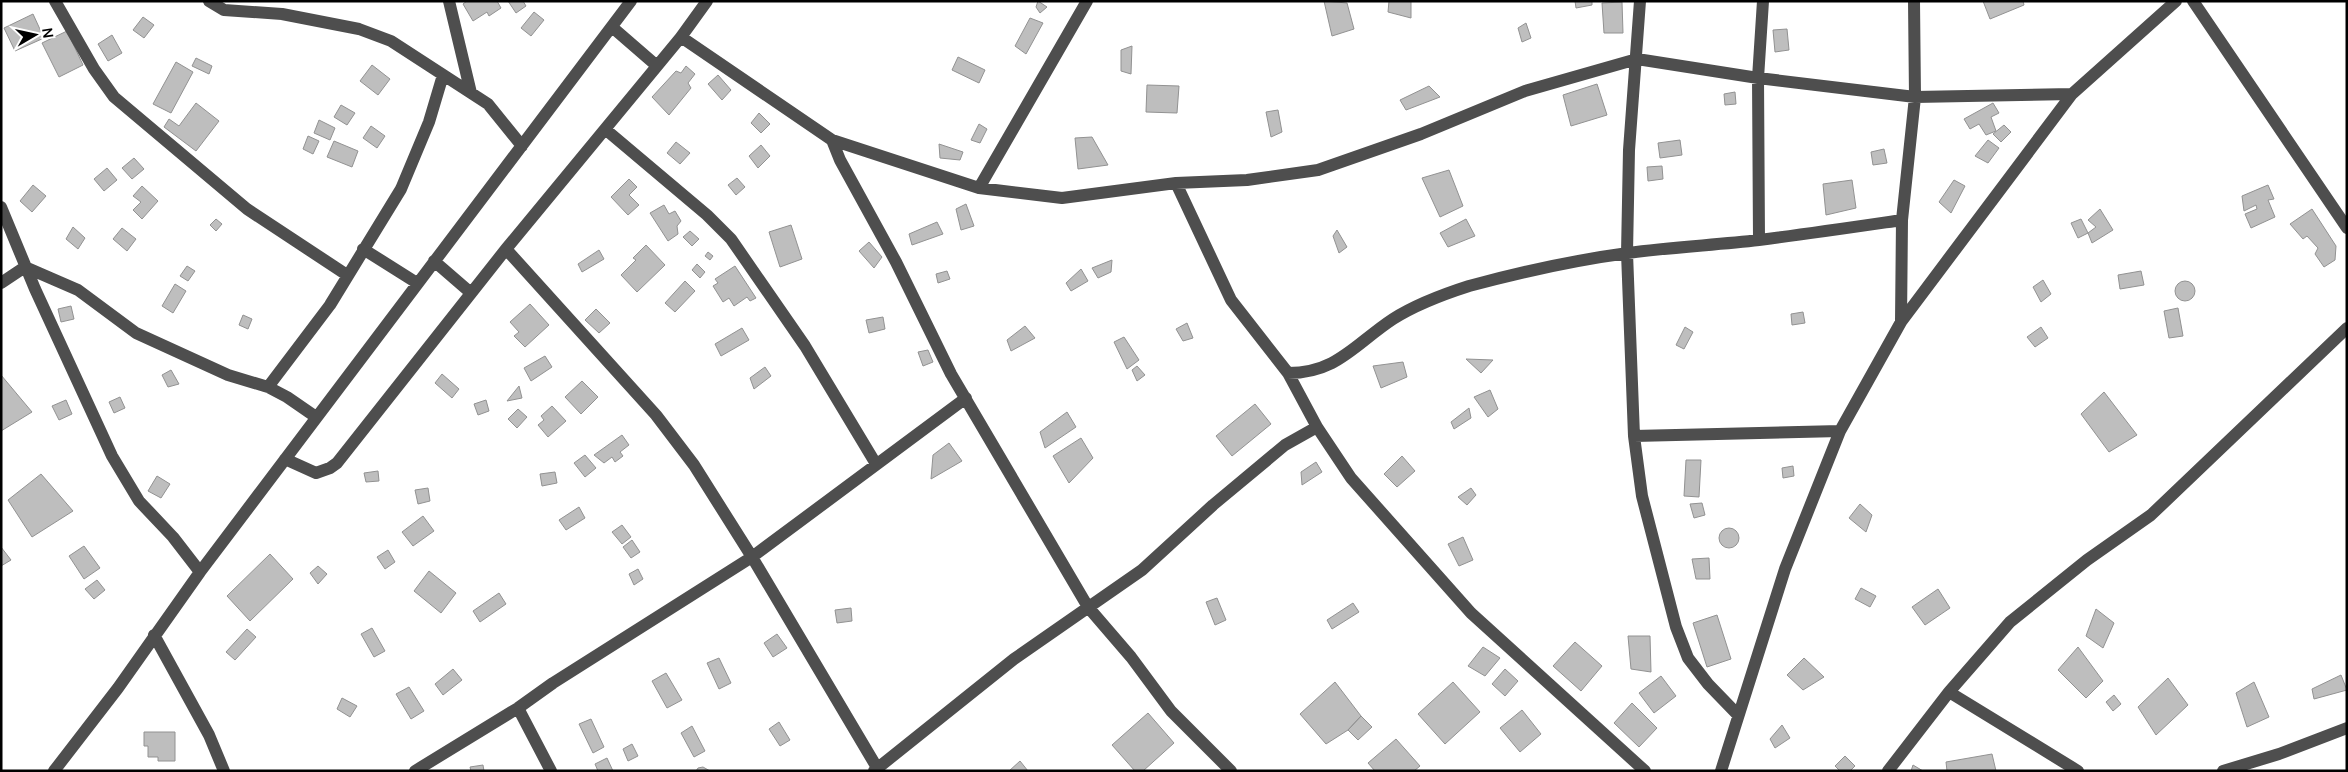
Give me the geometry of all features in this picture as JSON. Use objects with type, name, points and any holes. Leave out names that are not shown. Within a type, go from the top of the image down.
[{"type":"street","points":[[55,1],[94,69],[114,97],[247,209],[347,274]]},
{"type":"street","points":[[210,1],[224,10],[282,14],[359,29],[391,41],[488,104],[522,146]]},
{"type":"street","points":[[449,1],[471,93]]},
{"type":"street","points":[[54,771],[118,688],[200,572],[316,417],[631,1]]},
{"type":"street","points":[[285,459],[316,473],[330,468],[337,463],[470,293],[682,37],[707,1]]},
{"type":"street","points":[[979,188],[1087,1]]},
{"type":"street","points":[[1640,1],[1628,150],[1627,253],[1634,436],[1642,496],[1676,627],[1688,658],[1708,684],[1738,715]]},
{"type":"street","points":[[1759,240],[1758,78],[1763,1]]},
{"type":"street","points":[[1901,322],[1902,220],[1915,97],[1914,1]]},
{"type":"street","points":[[1721,771],[1786,569],[1840,431],[1901,322],[2072,94],[2176,1]]},
{"type":"street","points":[[2192,1],[2347,228]]},
{"type":"street","points":[[612,27],[657,66]]},
{"type":"street","points":[[682,37],[832,140],[979,188],[1062,198],[1176,182],[1247,180],[1318,170],[1421,134],[1525,91],[1636,60],[1758,78],[1915,97],[2072,94]]},
{"type":"street","points":[[268,388],[330,305],[347,274],[401,189],[429,122],[443,75]]},
{"type":"street","points":[[605,129],[707,215],[731,239],[805,346],[876,464]]},
{"type":"street","points":[[832,140],[840,160],[896,262],[951,374],[1088,607],[1131,657],[1171,711],[1231,771]]},
{"type":"street","points":[[1176,182],[1231,300],[1288,373],[1317,427],[1352,478],[1471,613],[1646,771]]},
{"type":"street","points":[[1,207],[25,267],[112,456],[139,501],[173,537],[200,572]]},
{"type":"street","points":[[1288,373],[1308,373],[1323,369],[1336,362],[1394,318],[1431,300],[1466,287],[1519,273],[1627,253],[1759,240],[1902,220]]},
{"type":"street","points":[[363,249],[417,283]]},
{"type":"street","points":[[506,249],[656,416],[694,466],[752,557],[877,770],[1014,659],[1142,570],[1212,505],[1284,444],[1317,427]]},
{"type":"street","points":[[434,261],[470,293]]},
{"type":"street","points":[[1,283],[25,267]]},
{"type":"street","points":[[25,267],[78,290],[136,333],[228,375],[268,388],[287,397],[316,417]]},
{"type":"street","points":[[1888,771],[1949,692],[2010,622],[2087,560],[2151,515],[2347,328]]},
{"type":"street","points":[[415,771],[518,708],[561,678],[752,557],[966,398]]},
{"type":"street","points":[[1634,436],[1840,431]]},
{"type":"street","points":[[154,635],[209,735],[224,771]]},
{"type":"street","points":[[1949,692],[2078,771]]},
{"type":"street","points":[[518,708],[551,771]]},
{"type":"street","points":[[2223,771],[2279,754],[2347,728]]},
{"type":"building","points":[[467,1],[497,1],[501,8],[489,16],[487,12],[473,21],[463,4]]},
{"type":"building","points":[[508,1],[523,1],[526,6],[516,13]]},
{"type":"building","points":[[1038,1],[1047,7],[1040,13],[1036,7]]},
{"type":"building","points":[[1324,1],[1347,3],[1354,29],[1332,36]]},
{"type":"building","points":[[1389,1],[1411,1],[1411,18],[1388,12]]},
{"type":"building","points":[[1575,1],[1592,1],[1592,5],[1576,8]]},
{"type":"building","points":[[1983,1],[2023,1],[2024,5],[1990,19]]},
{"type":"building","points":[[1622,2],[1623,33],[1604,33],[1602,3]]},
{"type":"building","points":[[534,12],[544,20],[531,36],[521,28]]},
{"type":"building","points":[[33,14],[44,38],[15,51],[4,28]]},
{"type":"building","points":[[143,17],[154,25],[144,38],[133,30]]},
{"type":"building","points":[[1030,18],[1043,23],[1026,54],[1015,46]]},
{"type":"building","points":[[1526,23],[1531,38],[1522,42],[1518,28]]},
{"type":"building","points":[[1787,29],[1789,50],[1775,52],[1773,30]]},
{"type":"building","points":[[67,31],[83,65],[59,77],[42,43]]},
{"type":"building","points":[[112,35],[122,53],[108,61],[98,44]]},
{"type":"building","points":[[1132,46],[1131,74],[1121,71],[1121,50]]},
{"type":"building","points":[[958,57],[985,70],[979,83],[952,70]]},
{"type":"building","points":[[196,58],[212,66],[209,74],[192,66]]},
{"type":"building","points":[[176,62],[193,72],[171,113],[153,104]]},
{"type":"building","points":[[372,65],[390,79],[378,95],[360,81]]},
{"type":"building","points":[[686,66],[695,74],[688,83],[691,88],[669,115],[652,97],[676,71],[681,73]]},
{"type":"building","points":[[718,75],[731,90],[722,100],[708,84]]},
{"type":"building","points":[[1597,84],[1607,115],[1571,126],[1563,95]]},
{"type":"building","points":[[1147,85],[1179,86],[1177,113],[1146,112]]},
{"type":"building","points":[[1429,86],[1440,97],[1406,110],[1400,100]]},
{"type":"building","points":[[1735,92],[1736,104],[1725,105],[1724,94]]},
{"type":"building","points":[[196,103],[219,121],[196,151],[164,127],[169,119],[179,126]]},
{"type":"building","points":[[1993,103],[1999,113],[1991,117],[1996,131],[1986,135],[1979,124],[1970,129],[1964,119]]},
{"type":"building","points":[[341,105],[355,113],[347,125],[334,117]]},
{"type":"building","points":[[1278,110],[1282,132],[1271,137],[1266,112]]},
{"type":"building","points":[[759,113],[770,124],[761,133],[751,123]]},
{"type":"building","points":[[319,120],[335,128],[330,140],[314,133]]},
{"type":"building","points":[[979,124],[987,129],[980,143],[971,140]]},
{"type":"building","points":[[2004,125],[2011,132],[2001,142],[1993,134]]},
{"type":"building","points":[[371,126],[385,136],[377,148],[363,138]]},
{"type":"building","points":[[308,136],[319,141],[313,154],[303,149]]},
{"type":"building","points":[[1092,137],[1108,165],[1078,169],[1075,138]]},
{"type":"building","points":[[1680,140],[1682,155],[1660,158],[1658,143]]},
{"type":"building","points":[[1988,140],[1999,148],[1988,163],[1975,156]]},
{"type":"building","points":[[334,141],[358,151],[352,167],[327,157]]},
{"type":"building","points":[[676,142],[690,153],[680,164],[667,153]]},
{"type":"building","points":[[939,144],[963,152],[960,160],[940,158]]},
{"type":"building","points":[[761,145],[770,156],[758,168],[749,156]]},
{"type":"building","points":[[1884,149],[1887,163],[1873,165],[1871,152]]},
{"type":"building","points":[[134,158],[144,169],[132,179],[122,168]]},
{"type":"building","points":[[1662,166],[1663,179],[1648,181],[1647,167]]},
{"type":"building","points":[[107,168],[117,180],[104,191],[94,179]]},
{"type":"building","points":[[1449,170],[1463,206],[1440,217],[1422,178]]},
{"type":"building","points":[[737,178],[745,187],[736,195],[728,185]]},
{"type":"building","points":[[629,179],[637,187],[629,195],[639,205],[628,215],[611,197]]},
{"type":"building","points":[[1852,180],[1856,208],[1826,215],[1823,184]]},
{"type":"building","points":[[1954,180],[1965,186],[1951,213],[1939,202]]},
{"type":"building","points":[[33,185],[46,196],[32,212],[20,201]]},
{"type":"building","points":[[2268,185],[2274,199],[2268,200],[2275,217],[2251,228],[2245,214],[2257,209],[2256,205],[2244,211],[2242,196]]},
{"type":"building","points":[[142,186],[158,201],[142,219],[133,210],[141,202],[133,196]]},
{"type":"building","points":[[966,204],[974,226],[961,230],[956,209]]},
{"type":"building","points":[[664,205],[669,214],[675,211],[681,221],[677,226],[678,234],[668,241],[650,213]]},
{"type":"building","points":[[2100,209],[2113,230],[2092,243],[2088,233],[2096,227],[2088,220]]},
{"type":"building","points":[[2312,209],[2336,246],[2335,260],[2324,267],[2315,254],[2318,248],[2307,236],[2303,239],[2290,224]]},
{"type":"building","points":[[216,219],[222,224],[216,231],[210,225]]},
{"type":"building","points":[[1466,219],[1475,236],[1448,247],[1440,233]]},
{"type":"building","points":[[2081,219],[2088,233],[2078,238],[2071,223]]},
{"type":"building","points":[[937,222],[943,234],[912,245],[909,234]]},
{"type":"building","points":[[791,225],[802,259],[780,267],[769,232]]},
{"type":"building","points":[[73,227],[85,238],[78,249],[66,239]]},
{"type":"building","points":[[122,228],[136,239],[127,251],[113,239]]},
{"type":"building","points":[[1337,230],[1347,247],[1339,253],[1333,236]]},
{"type":"building","points":[[690,231],[699,239],[692,246],[683,237]]},
{"type":"building","points":[[869,242],[882,257],[874,268],[859,251]]},
{"type":"building","points":[[646,245],[665,265],[637,292],[621,275],[636,260],[633,258]]},
{"type":"building","points":[[599,250],[604,259],[582,272],[578,264]]},
{"type":"building","points":[[708,252],[713,256],[710,260],[705,256]]},
{"type":"building","points":[[1112,260],[1111,272],[1098,278],[1092,268]]},
{"type":"building","points":[[697,264],[705,272],[700,278],[692,270]]},
{"type":"building","points":[[187,266],[195,271],[188,281],[180,276]]},
{"type":"building","points":[[735,266],[756,298],[750,301],[747,297],[734,306],[729,298],[723,302],[713,286],[718,283],[715,279]]},
{"type":"building","points":[[1081,269],[1088,281],[1071,291],[1066,283]]},
{"type":"building","points":[[947,271],[950,279],[938,283],[936,274]]},
{"type":"building","points":[[2141,271],[2144,285],[2120,289],[2118,275]]},
{"type":"building","points":[[2043,280],[2051,294],[2041,302],[2033,287]]},
{"type":"building","points":[[685,281],[695,291],[675,312],[665,303]]},
{"type":"building","points":[[2185,281],[2192,284],[2195,291],[2192,298],[2185,301],[2178,298],[2175,291],[2178,284]]},
{"type":"building","points":[[175,284],[186,291],[173,313],[162,306]]},
{"type":"building","points":[[530,304],[549,325],[525,347],[514,336],[519,332],[510,322]]},
{"type":"building","points":[[71,306],[74,319],[61,322],[58,309]]},
{"type":"building","points":[[2178,308],[2183,336],[2169,338],[2164,311]]},
{"type":"building","points":[[596,309],[610,323],[599,333],[585,320]]},
{"type":"building","points":[[1803,312],[1805,323],[1792,325],[1791,314]]},
{"type":"building","points":[[243,315],[252,319],[248,329],[239,325]]},
{"type":"building","points":[[883,317],[885,329],[869,333],[866,320]]},
{"type":"building","points":[[1187,323],[1193,338],[1183,341],[1176,329]]},
{"type":"building","points":[[1025,326],[1035,338],[1011,351],[1007,340]]},
{"type":"building","points":[[1685,327],[1693,332],[1684,349],[1676,345]]},
{"type":"building","points":[[2041,327],[2048,338],[2035,347],[2027,337]]},
{"type":"building","points":[[742,328],[749,340],[721,356],[715,344]]},
{"type":"building","points":[[1124,337],[1139,360],[1127,369],[1114,342]]},
{"type":"building","points":[[928,350],[933,362],[923,366],[918,352]]},
{"type":"building","points":[[545,356],[552,367],[531,381],[524,368]]},
{"type":"building","points":[[1466,359],[1493,360],[1481,373]]},
{"type":"building","points":[[1403,362],[1407,377],[1381,388],[1373,366]]},
{"type":"building","points":[[1137,366],[1145,375],[1137,381],[1132,370]]},
{"type":"building","points":[[765,367],[771,376],[754,389],[750,378]]},
{"type":"building","points":[[171,370],[179,384],[168,387],[162,375]]},
{"type":"building","points":[[442,374],[459,389],[452,398],[435,383]]},
{"type":"building","points":[[1,375],[32,412],[1,431]]},
{"type":"building","points":[[582,381],[598,397],[581,414],[565,397]]},
{"type":"building","points":[[519,386],[522,398],[507,401]]},
{"type":"building","points":[[1490,390],[1498,409],[1488,417],[1474,397]]},
{"type":"building","points":[[2104,392],[2137,435],[2109,452],[2081,414]]},
{"type":"building","points":[[120,397],[125,408],[114,413],[109,402]]},
{"type":"building","points":[[66,400],[72,414],[59,420],[52,406]]},
{"type":"building","points":[[486,400],[489,411],[478,415],[474,404]]},
{"type":"building","points":[[1255,404],[1271,424],[1232,456],[1216,436]]},
{"type":"building","points":[[552,406],[566,421],[548,437],[538,425],[544,420],[541,416]]},
{"type":"building","points":[[1469,408],[1471,418],[1454,429],[1451,422]]},
{"type":"building","points":[[518,409],[527,417],[517,428],[508,419]]},
{"type":"building","points":[[1067,412],[1076,427],[1045,448],[1040,432]]},
{"type":"building","points":[[622,435],[629,445],[620,452],[623,456],[615,462],[612,457],[604,463],[594,455]]},
{"type":"building","points":[[1081,438],[1093,458],[1069,483],[1053,456]]},
{"type":"building","points":[[949,443],[962,461],[931,479],[933,455]]},
{"type":"building","points":[[585,455],[596,468],[585,477],[574,463]]},
{"type":"building","points":[[1402,456],[1415,471],[1397,487],[1384,474]]},
{"type":"building","points":[[1686,460],[1701,460],[1699,497],[1684,496]]},
{"type":"building","points":[[1316,462],[1322,472],[1302,485],[1301,472]]},
{"type":"building","points":[[1793,466],[1794,476],[1783,478],[1782,468]]},
{"type":"building","points":[[378,471],[379,481],[366,482],[364,473]]},
{"type":"building","points":[[555,472],[557,483],[542,486],[540,474]]},
{"type":"building","points":[[41,474],[73,511],[32,537],[8,500]]},
{"type":"building","points":[[157,476],[170,484],[161,498],[148,491]]},
{"type":"building","points":[[428,488],[430,501],[418,504],[415,490]]},
{"type":"building","points":[[1471,488],[1476,495],[1467,505],[1458,497]]},
{"type":"building","points":[[1702,503],[1705,515],[1694,518],[1690,504]]},
{"type":"building","points":[[1860,504],[1872,515],[1866,532],[1849,518]]},
{"type":"building","points":[[579,507],[585,518],[566,530],[559,520]]},
{"type":"building","points":[[423,516],[434,531],[413,546],[402,532]]},
{"type":"building","points":[[622,525],[631,537],[622,544],[612,532]]},
{"type":"building","points":[[1729,528],[1736,531],[1739,538],[1736,545],[1729,548],[1722,545],[1719,538],[1722,531]]},
{"type":"building","points":[[1463,537],[1473,560],[1459,566],[1448,544]]},
{"type":"building","points":[[632,540],[640,552],[631,558],[623,547]]},
{"type":"building","points":[[84,546],[100,568],[84,579],[69,556]]},
{"type":"building","points":[[1,547],[11,560],[1,566]]},
{"type":"building","points":[[388,550],[395,562],[385,569],[377,557]]},
{"type":"building","points":[[270,554],[293,579],[250,621],[227,596]]},
{"type":"building","points":[[1709,558],[1710,579],[1696,579],[1692,559]]},
{"type":"building","points":[[318,566],[327,574],[318,584],[310,573]]},
{"type":"building","points":[[638,569],[643,579],[634,585],[629,574]]},
{"type":"building","points":[[429,571],[456,593],[441,613],[414,591]]},
{"type":"building","points":[[97,580],[105,590],[94,599],[85,589]]},
{"type":"building","points":[[1861,588],[1876,596],[1870,607],[1855,599]]},
{"type":"building","points":[[1938,589],[1950,608],[1925,625],[1912,607]]},
{"type":"building","points":[[499,593],[506,604],[480,622],[473,611]]},
{"type":"building","points":[[1217,598],[1226,620],[1215,625],[1206,602]]},
{"type":"building","points":[[1353,603],[1359,612],[1332,629],[1327,620]]},
{"type":"building","points":[[851,608],[852,621],[837,623],[835,610]]},
{"type":"building","points":[[2096,609],[2114,623],[2103,648],[2086,636]]},
{"type":"building","points":[[1717,615],[1731,659],[1707,667],[1693,623]]},
{"type":"building","points":[[372,628],[385,651],[374,657],[361,634]]},
{"type":"building","points":[[247,629],[256,637],[235,660],[226,652]]},
{"type":"building","points":[[777,634],[787,648],[773,657],[764,643]]},
{"type":"building","points":[[1628,636],[1650,636],[1651,672],[1631,669]]},
{"type":"building","points":[[1575,642],[1602,666],[1581,691],[1553,666]]},
{"type":"building","points":[[1483,647],[1500,658],[1485,676],[1468,666]]},
{"type":"building","points":[[2078,647],[2103,681],[2086,698],[2058,670]]},
{"type":"building","points":[[719,658],[731,683],[719,689],[707,663]]},
{"type":"building","points":[[1804,658],[1824,677],[1803,690],[1787,675]]},
{"type":"building","points":[[453,669],[462,680],[443,695],[435,684]]},
{"type":"building","points":[[1505,669],[1518,681],[1505,696],[1492,684]]},
{"type":"building","points":[[666,673],[682,700],[667,708],[652,681]]},
{"type":"building","points":[[2341,675],[2347,690],[2314,699],[2312,689]]},
{"type":"building","points":[[1661,676],[1676,696],[1654,713],[1639,693]]},
{"type":"building","points":[[2168,678],[2188,705],[2156,735],[2138,707]]},
{"type":"building","points":[[1335,682],[1361,716],[1348,730],[1326,744],[1300,714]]},
{"type":"building","points":[[1453,682],[1480,712],[1445,744],[1418,714]]},
{"type":"building","points":[[2254,682],[2269,717],[2247,727],[2236,693]]},
{"type":"building","points":[[409,687],[424,711],[411,719],[396,694]]},
{"type":"building","points":[[2114,695],[2121,704],[2113,711],[2106,702]]},
{"type":"building","points":[[342,698],[357,706],[350,717],[337,709]]},
{"type":"building","points":[[1632,703],[1657,728],[1639,747],[1614,723]]},
{"type":"building","points":[[1522,710],[1541,734],[1520,752],[1500,728]]},
{"type":"building","points":[[1148,713],[1174,743],[1143,771],[1135,771],[1112,745]]},
{"type":"building","points":[[1361,716],[1372,727],[1358,740],[1348,730]]},
{"type":"building","points":[[591,719],[604,747],[593,753],[579,724]]},
{"type":"building","points":[[779,722],[790,740],[780,746],[769,729]]},
{"type":"building","points":[[1782,725],[1790,738],[1775,748],[1770,739]]},
{"type":"building","points":[[692,726],[705,751],[694,757],[681,733]]},
{"type":"building","points":[[144,732],[175,732],[175,761],[158,761],[158,757],[148,757],[148,746],[144,746]]},
{"type":"building","points":[[1396,739],[1420,766],[1414,771],[1375,771],[1368,763]]},
{"type":"building","points":[[632,744],[638,756],[628,761],[623,749]]},
{"type":"building","points":[[1992,754],[1996,771],[1947,771],[1946,762]]},
{"type":"building","points":[[1845,756],[1855,766],[1850,771],[1840,771],[1835,766]]},
{"type":"building","points":[[607,758],[613,771],[598,771],[595,764]]},
{"type":"building","points":[[1020,761],[1028,771],[1009,771]]},
{"type":"building","points":[[483,765],[484,771],[471,771],[470,767]]},
{"type":"building","points":[[1913,765],[1923,771],[1911,771]]},
{"type":"building","points":[[703,767],[710,771],[696,771],[698,768]]}]
